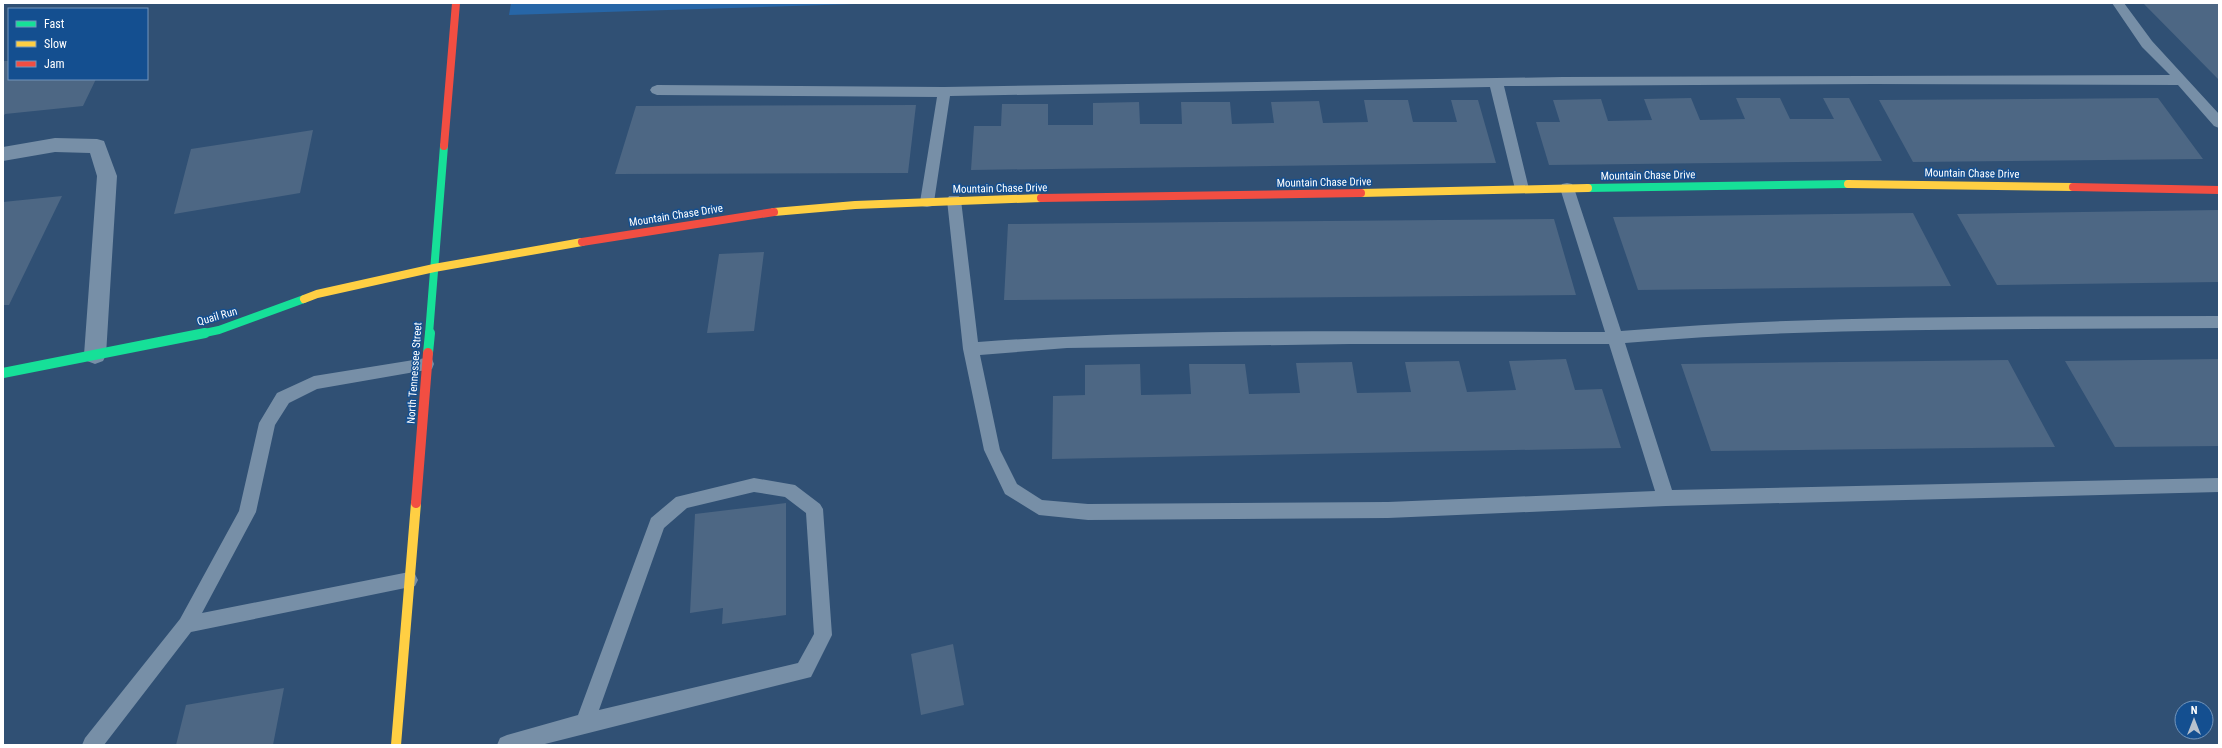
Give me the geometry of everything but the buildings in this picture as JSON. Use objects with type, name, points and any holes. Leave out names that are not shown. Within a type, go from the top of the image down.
[{"type":"street","name":"North Tennessee Street","points":[[396,745],[456,3]]},
{"type":"street","points":[[3,154],[55,145],[97,146],[107,176],[95,355]]},
{"type":"street","name":"Mountain Chase Drive","points":[[434,268],[574,243],[786,210],[855,204],[954,200],[1877,183],[2219,190]]},
{"type":"street","name":"Quail Run","points":[[3,373],[218,330],[317,294],[434,268]]},
{"type":"lane","points":[[2118,3],[2147,44],[2182,80],[2219,123]]},
{"type":"lane","points":[[657,90],[944,92],[1670,79],[2182,80]]},
{"type":"lane","points":[[1496,82],[1522,189]]},
{"type":"lane","points":[[927,202],[944,92]]},
{"type":"lane","points":[[1567,188],[1666,498]]},
{"type":"lane","points":[[954,200],[971,349],[992,450],[1011,489],[1039,507],[1088,512],[1388,510],[1666,498],[2219,484]]},
{"type":"lane","points":[[971,349],[1083,342],[1350,338],[1615,338],[1684,332],[1922,324],[2219,322]]},
{"type":"lane","points":[[92,745],[186,626],[247,512],[267,423],[283,398],[314,383],[426,364]]},
{"type":"lane","points":[[507,745],[585,723],[804,671],[823,635],[814,508],[789,490],[754,485],[682,502],[657,523],[585,723]]},
{"type":"lane","points":[[186,626],[409,580]]},
{"type":"shaded area","points":[[511,3],[887,3],[509,15]]},
{"type":"traffic: fast","points":[[428,353],[444,146]]},
{"type":"traffic: fast","points":[[1588,188],[1848,184]]},
{"type":"traffic: fast","points":[[3,373],[219,330],[304,299]]},
{"type":"traffic: slow","points":[[1848,184],[2073,187]]},
{"type":"traffic: slow","points":[[1361,193],[1588,188]]},
{"type":"traffic: slow","points":[[774,212],[855,205],[1041,198]]},
{"type":"traffic: slow","points":[[304,299],[317,294],[434,268],[582,242]]},
{"type":"traffic: slow","points":[[396,745],[416,503]]},
{"type":"traffic: jam","points":[[444,146],[456,3]]},
{"type":"traffic: jam","points":[[2073,187],[2219,190]]},
{"type":"traffic: jam","points":[[1041,198],[1361,193]]},
{"type":"traffic: jam","points":[[582,242],[774,212]]},
{"type":"traffic: jam","points":[[416,503],[428,353]]}]
